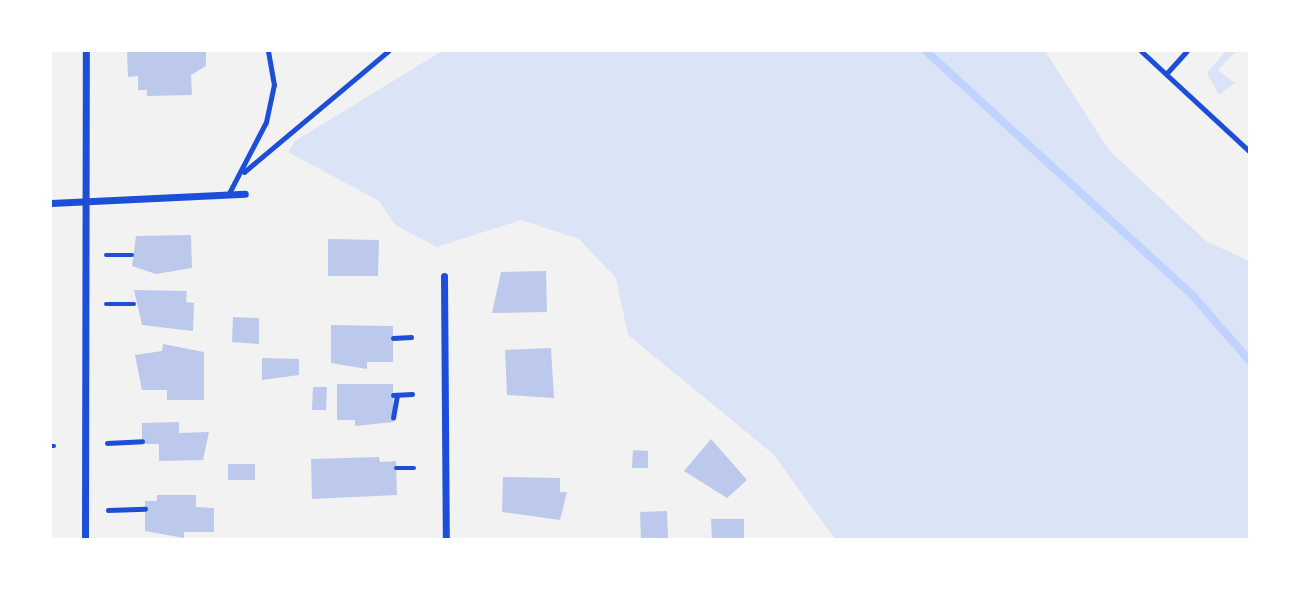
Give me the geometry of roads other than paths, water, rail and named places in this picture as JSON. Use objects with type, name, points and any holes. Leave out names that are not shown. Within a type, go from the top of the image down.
[{"type":"street","points":[[85,539],[89,202],[86,51]]},
{"type":"street","points":[[51,203],[245,194]]},
{"type":"street","points":[[444,276],[446,539]]},
{"type":"lane","points":[[244,172],[274,85],[268,51]]},
{"type":"lane","points":[[228,195],[244,172],[388,51]]},
{"type":"lane","points":[[1141,51],[1249,151]]},
{"type":"lane","points":[[1166,75],[1187,51]]},
{"type":"waterway","points":[[926,51],[1194,297],[1249,360]]}]
